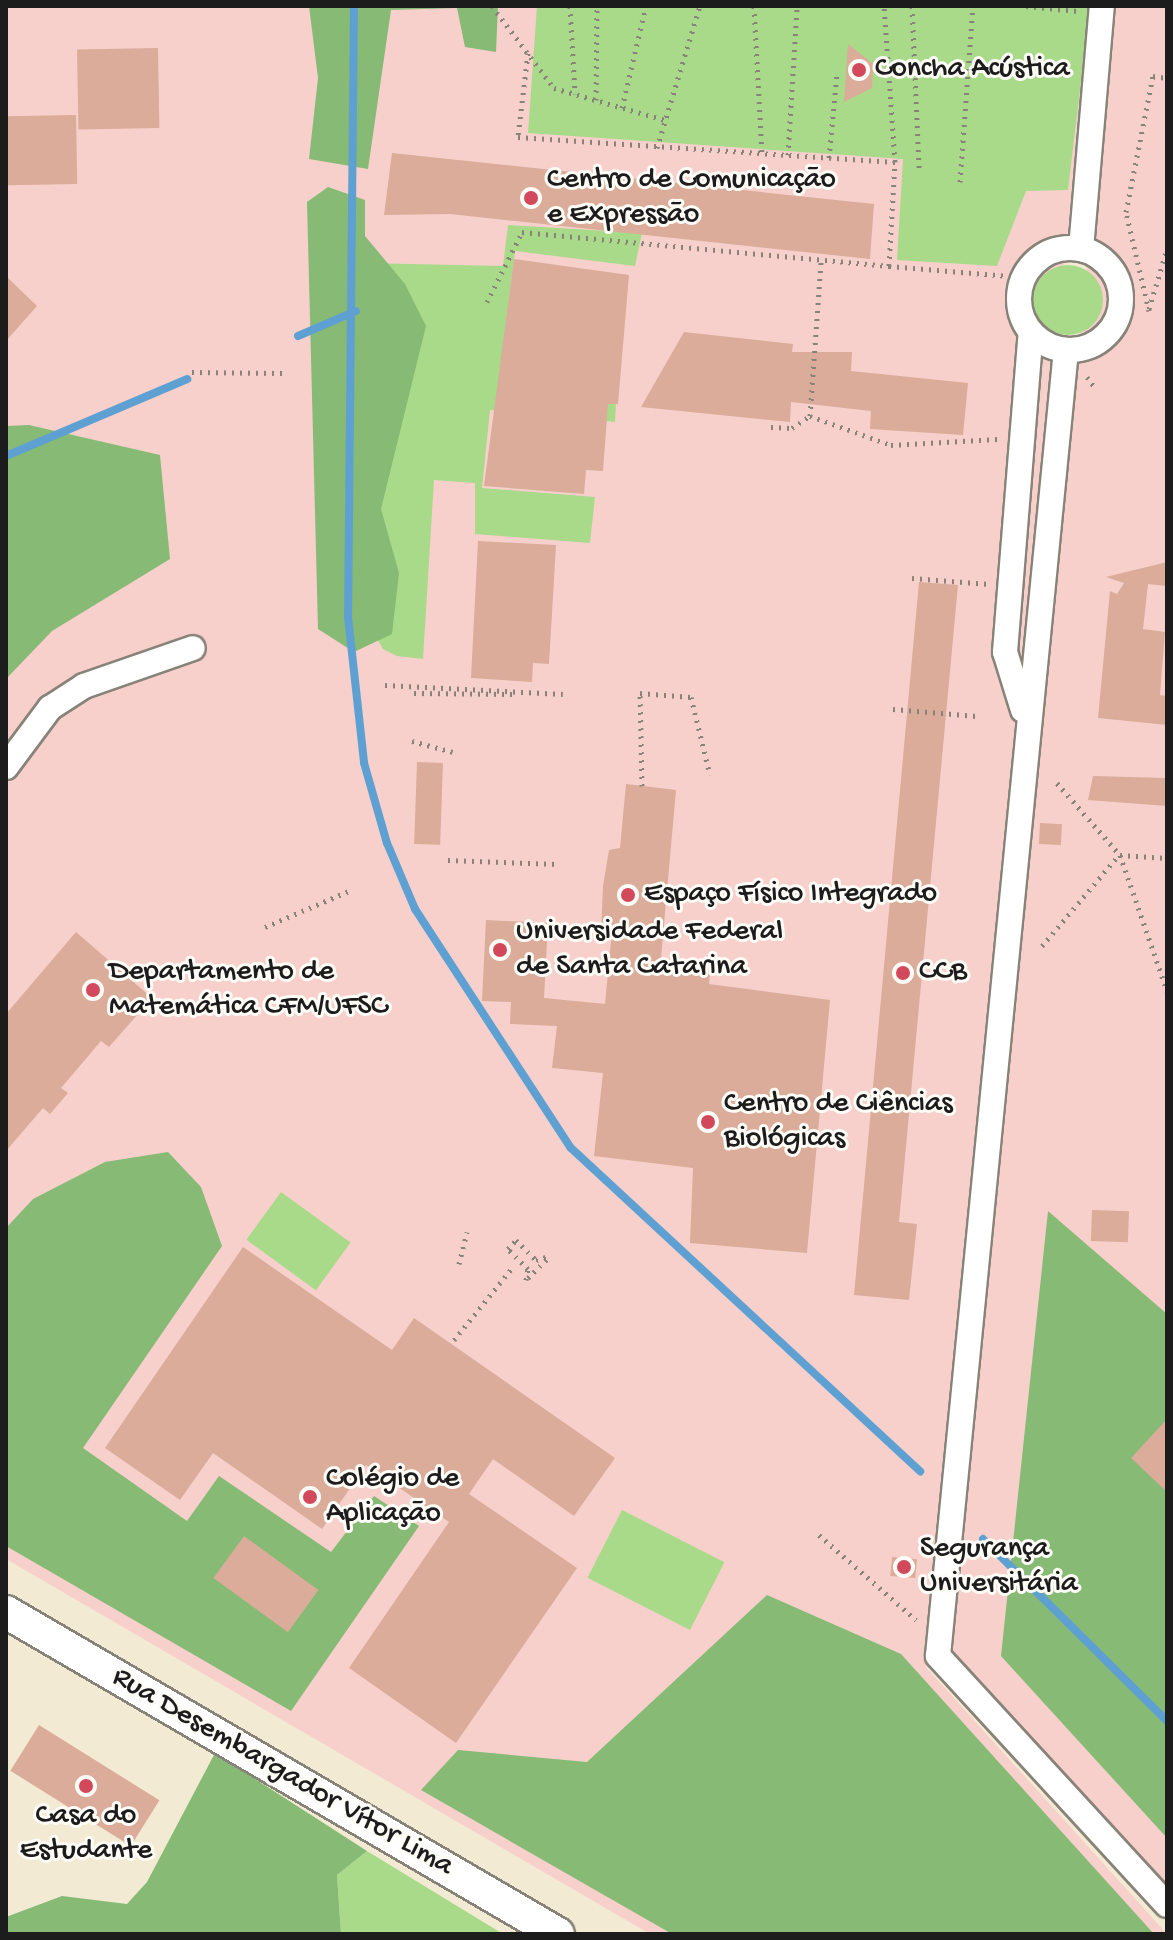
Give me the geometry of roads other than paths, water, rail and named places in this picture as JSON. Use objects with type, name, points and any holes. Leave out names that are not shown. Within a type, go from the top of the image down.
[{"type":"main road","name":"Rua Desembargador Vítor Lima","points":[[6,1612],[558,1934]]},
{"type":"street","points":[[1081,249],[1102,6]]},
{"type":"street","points":[[1026,720],[1005,652],[1031,332],[1020,310],[1023,280],[1046,254],[1081,249],[1108,265],[1120,308],[1107,335],[1066,350],[1031,332]]},
{"type":"street","points":[[1066,350],[1026,720],[938,1656],[1167,1905]]},
{"type":"street","points":[[6,767],[50,708],[84,686],[193,648]]},
{"type":"waterway","points":[[354,6],[348,617],[364,763],[387,843],[415,909],[571,1148],[920,1471]]},
{"type":"waterway","points":[[298,336],[356,311]]},
{"type":"waterway","points":[[6,456],[187,379]]},
{"type":"waterway","points":[[983,1539],[1167,1721]]},
{"type":"place","name":"Concha Acústica","points":[[859,70]]},
{"type":"place","name":"Centro de Comunicação e Expressão","points":[[531,198]]},
{"type":"place","name":"Espaço Físico Integrado","points":[[628,895]]},
{"type":"place","name":"Universidade Federal de Santa Catarina","points":[[500,950]]},
{"type":"place","name":"CCB","points":[[903,973]]},
{"type":"place","name":"Departamento de Matemática CFM/UFSC","points":[[93,990]]},
{"type":"place","name":"Centro de Ciências Biológicas","points":[[708,1122]]},
{"type":"place","name":"Colégio de Aplicação","points":[[310,1497]]},
{"type":"place","name":"Segurança Universitária","points":[[904,1567]]},
{"type":"place","name":"Casa do Estudante","points":[[86,1786]]}]
